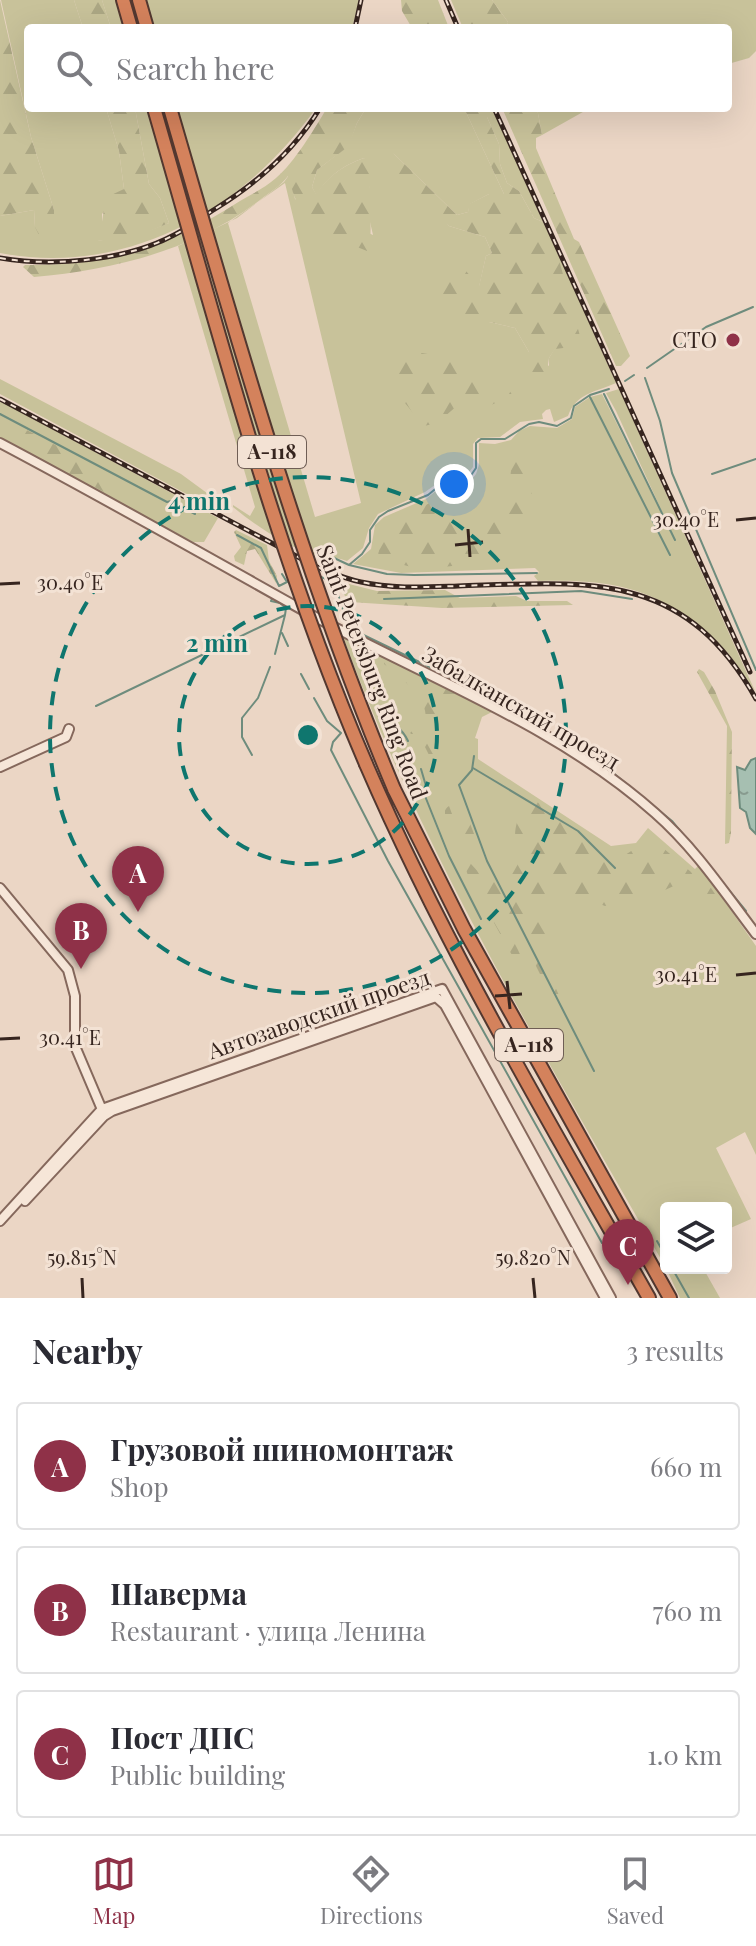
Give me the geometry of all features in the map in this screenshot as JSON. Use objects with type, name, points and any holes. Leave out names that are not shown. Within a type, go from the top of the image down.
[{"type":"highway","points":[[123,0],[130,24]]},
{"type":"highway","points":[[139,0],[146,24]]},
{"type":"highway","name":"Saint Petersburg Ring Road","points":[[155,112],[285,555],[341,707],[379,795],[452,944],[520,1072],[649,1298]]},
{"type":"highway","name":"Saint Petersburg Ring Road","points":[[171,112],[302,548],[354,693],[394,789],[464,929],[670,1298]]},
{"type":"street","name":"Забалканский проезд","points":[[0,443],[309,614],[460,689],[556,743],[627,790],[654,812],[687,845],[756,934]]},
{"type":"street","points":[[0,767],[66,737],[69,729]]},
{"type":"street","points":[[0,888],[68,970],[75,996],[75,1046],[103,1112]]},
{"type":"street","name":"Автозаводский проезд","points":[[103,1112],[442,989],[611,1298]]},
{"type":"street","name":"Автозаводский проезд","points":[[103,1112],[428,999],[439,998],[605,1298]]},
{"type":"street","points":[[0,1221],[103,1112]]},
{"type":"street","points":[[0,1228],[103,1112]]},
{"type":"green space","points":[[0,0],[24,112],[54,210],[54,228],[43,243],[35,227],[34,210],[0,216]]},
{"type":"green space","points":[[1,0],[74,0],[82,24],[24,24],[24,105]]},
{"type":"green space","points":[[74,0],[102,0],[110,24],[82,24]]},
{"type":"green space","points":[[102,0],[359,0],[353,24],[110,24]]},
{"type":"green space","points":[[401,0],[438,0],[447,24],[410,24],[402,11]]},
{"type":"green space","points":[[451,0],[492,0],[508,22],[508,24],[461,24]]},
{"type":"green space","points":[[492,0],[756,0],[756,51],[749,58],[732,63],[732,24],[508,22]]},
{"type":"green space","points":[[26,112],[107,112],[119,151],[124,189],[102,214],[102,231],[98,241],[148,231],[169,223],[160,198],[149,184],[136,112],[313,112],[254,177],[218,205],[179,228],[137,245],[93,255],[47,258],[0,253],[0,216],[34,210],[35,227],[54,210]]},
{"type":"green space","points":[[107,112],[136,112],[149,184],[160,198],[169,223],[133,238],[97,241],[107,197],[124,189],[119,151]]},
{"type":"green space","points":[[324,112],[364,112],[349,146],[317,170],[312,187],[316,194],[337,172],[364,158],[374,171],[369,192],[371,231],[367,251],[337,237],[309,217],[296,200],[288,176],[235,217],[209,232],[153,255],[94,269],[34,277],[23,267],[84,262],[163,242],[259,190],[276,178],[297,154]]},
{"type":"green space","points":[[364,112],[466,112],[504,194],[489,194],[470,204],[468,212],[457,215],[393,153],[449,226],[485,237],[492,253],[486,256],[479,287],[455,322],[489,322],[515,328],[529,352],[549,366],[549,358],[555,348],[563,348],[556,249],[616,383],[581,398],[568,416],[554,422],[550,409],[542,414],[543,419],[520,422],[500,437],[478,438],[473,444],[473,467],[462,481],[442,480],[425,492],[378,514],[369,528],[363,548],[347,561],[300,550],[270,534],[233,507],[250,516],[255,507],[178,246],[231,221],[228,223],[315,517],[361,503],[285,183],[257,202],[289,175],[295,199],[373,235],[367,209],[370,179],[364,158],[337,172],[316,195],[312,187],[317,170],[348,146]]},
{"type":"green space","points":[[466,112],[487,112],[499,144],[500,164],[507,183],[519,191],[534,218],[543,222],[556,249],[580,336],[573,345],[555,349],[549,358],[547,372],[531,372],[529,352],[515,328],[489,322],[455,322],[440,296],[449,273],[466,271],[479,286],[486,256],[492,253],[485,237],[449,226],[391,168],[392,152],[457,215],[468,212],[469,204],[489,194],[504,194]]},
{"type":"green space","points":[[487,112],[494,112],[543,222],[534,218],[519,191],[507,183],[500,164],[499,144]]},
{"type":"green space","points":[[504,112],[538,112],[542,135],[536,138],[536,148],[574,239],[579,242],[630,356],[621,366],[616,366]]},
{"type":"green space","points":[[538,112],[583,112],[542,135]]},
{"type":"green space","points":[[401,351],[464,363],[504,386],[512,395],[485,408],[458,405],[437,423],[424,426],[399,394],[391,377],[389,357]]},
{"type":"green space","points":[[0,379],[181,474],[226,507],[222,513],[0,394]]},
{"type":"green space","points":[[619,389],[755,691],[727,652],[701,627],[659,600],[638,592],[592,582],[538,581],[534,576],[539,572],[535,568],[401,573],[353,564],[371,549],[375,525],[384,517],[426,499],[438,489],[464,489],[479,465],[479,443],[495,444],[511,440],[519,431],[530,426],[557,428],[572,419],[575,407],[590,397],[602,394],[676,542],[606,393]]},
{"type":"green space","points":[[0,401],[218,518],[204,542],[193,542],[0,438]]},
{"type":"green space","points":[[0,416],[118,478],[117,489],[104,492],[0,437]]},
{"type":"green space","points":[[516,460],[543,460],[545,464],[533,484],[527,522],[499,550],[443,567],[415,568],[378,558],[380,546],[392,527],[441,497],[450,500],[468,524],[486,531],[506,501],[513,464]]},
{"type":"green space","points":[[236,530],[267,545],[269,561],[277,576],[276,583],[255,549],[247,551],[244,565],[235,561],[234,556],[241,547],[234,532]]},
{"type":"green space","points":[[341,582],[377,591],[445,590],[460,598],[516,596],[527,601],[567,601],[573,605],[442,608],[350,602],[337,586]]},
{"type":"green space","points":[[342,634],[492,712],[482,717],[475,738],[478,739],[478,759],[611,846],[636,843],[648,828],[695,869],[699,865],[756,946],[756,1155],[745,1132],[716,1148],[751,1219],[732,1227],[732,1202],[660,1202],[660,1257],[491,958],[411,799]]},
{"type":"green space","points":[[386,658],[461,697],[466,703],[455,706],[449,721],[433,727],[425,740],[439,765],[438,777],[433,774],[433,763],[423,743],[410,733],[425,718],[423,704],[412,688],[384,664]]},
{"type":"green space","points":[[699,669],[715,691],[732,732],[731,833],[729,843],[725,844],[727,726],[697,672]]},
{"type":"green space","points":[[457,789],[485,863],[503,895],[517,892],[510,878],[518,864],[516,828],[520,813],[531,801],[536,801],[615,855],[622,857],[645,842],[655,841],[691,872],[697,882],[711,888],[727,912],[726,917],[712,919],[701,899],[683,896],[678,884],[639,902],[622,901],[605,906],[571,893],[560,894],[548,913],[547,931],[541,948],[543,960],[562,1002],[563,1008],[558,1010],[510,914],[505,912],[502,916],[522,960],[522,973],[469,878],[445,814],[449,806],[471,864],[482,876],[484,872],[457,813],[452,792]]},
{"type":"green space","points":[[669,1274],[706,1274],[720,1298],[680,1298]]},
{"type":"water","points":[[756,758],[756,834],[750,828],[746,812],[740,808],[737,767],[745,770]]},
{"type":"waterway","points":[[647,368],[706,327],[753,307]]},
{"type":"waterway","points":[[625,381],[634,375]]},
{"type":"waterway","points":[[645,378],[660,421],[672,473],[756,670]]},
{"type":"waterway","points":[[318,557],[332,557],[349,565],[370,542],[370,530],[379,517],[428,495],[439,486],[463,487],[476,468],[476,443],[481,439],[505,439],[529,424],[539,422],[557,426],[571,418],[574,406],[590,395],[609,389]]},
{"type":"waterway","points":[[604,394],[675,540]]},
{"type":"waterway","points":[[590,397],[670,555]]},
{"type":"waterway","points":[[0,414],[195,514]]},
{"type":"waterway","points":[[712,474],[756,459]]},
{"type":"waterway","points":[[237,535],[261,548],[279,586],[291,580]]},
{"type":"waterway","points":[[349,565],[387,574],[537,573]]},
{"type":"waterway","points":[[282,574],[287,582]]},
{"type":"waterway","points":[[321,577],[337,583]]},
{"type":"waterway","points":[[334,582],[349,628],[436,670],[532,723]]},
{"type":"waterway","points":[[384,599],[581,591],[632,599]]},
{"type":"waterway","points":[[272,599],[286,608],[285,615]]},
{"type":"waterway","points":[[96,706],[285,615],[275,654]]},
{"type":"waterway","points":[[282,633],[288,646]]},
{"type":"waterway","points":[[252,755],[242,737],[242,718],[258,698],[270,667]]},
{"type":"waterway","points":[[301,674],[309,689]]},
{"type":"waterway","points":[[314,698],[327,721],[341,733],[331,750],[388,861],[602,1243]]},
{"type":"waterway","points":[[379,719],[396,726],[408,741]]},
{"type":"waterway","points":[[565,743],[602,765]]},
{"type":"waterway","points":[[474,756],[472,770],[459,785],[487,861],[594,1071]]},
{"type":"waterway","points":[[473,768],[578,831],[615,868]]},
{"type":"waterway","points":[[421,769],[426,786],[425,796],[449,856],[481,919]]},
{"type":"waterway","points":[[612,772],[672,821],[746,911]]},
{"type":"waterway","points":[[657,1241],[660,1246]]},
{"type":"waterway","points":[[675,1274],[689,1298]]},
{"type":"railway","points":[[356,24],[361,0]]},
{"type":"railway","points":[[446,0],[456,24]]},
{"type":"railway","points":[[0,258],[43,262],[88,260],[155,244],[189,226],[260,177],[299,138],[318,112]]},
{"type":"railway","points":[[496,112],[750,672]]},
{"type":"railway","points":[[0,399],[315,566],[349,579],[410,587],[590,586],[628,592],[664,605],[697,626],[728,657],[756,699]]},
{"type":"place","name":"СТО","points":[[733,340]]},
{"type":"place","name":"Грузовой шиномонтаж","points":[[138,912]]},
{"type":"place","name":"Шаверма","points":[[81,969]]},
{"type":"place","name":"Пост ДПС","points":[[628,1285]]}]
